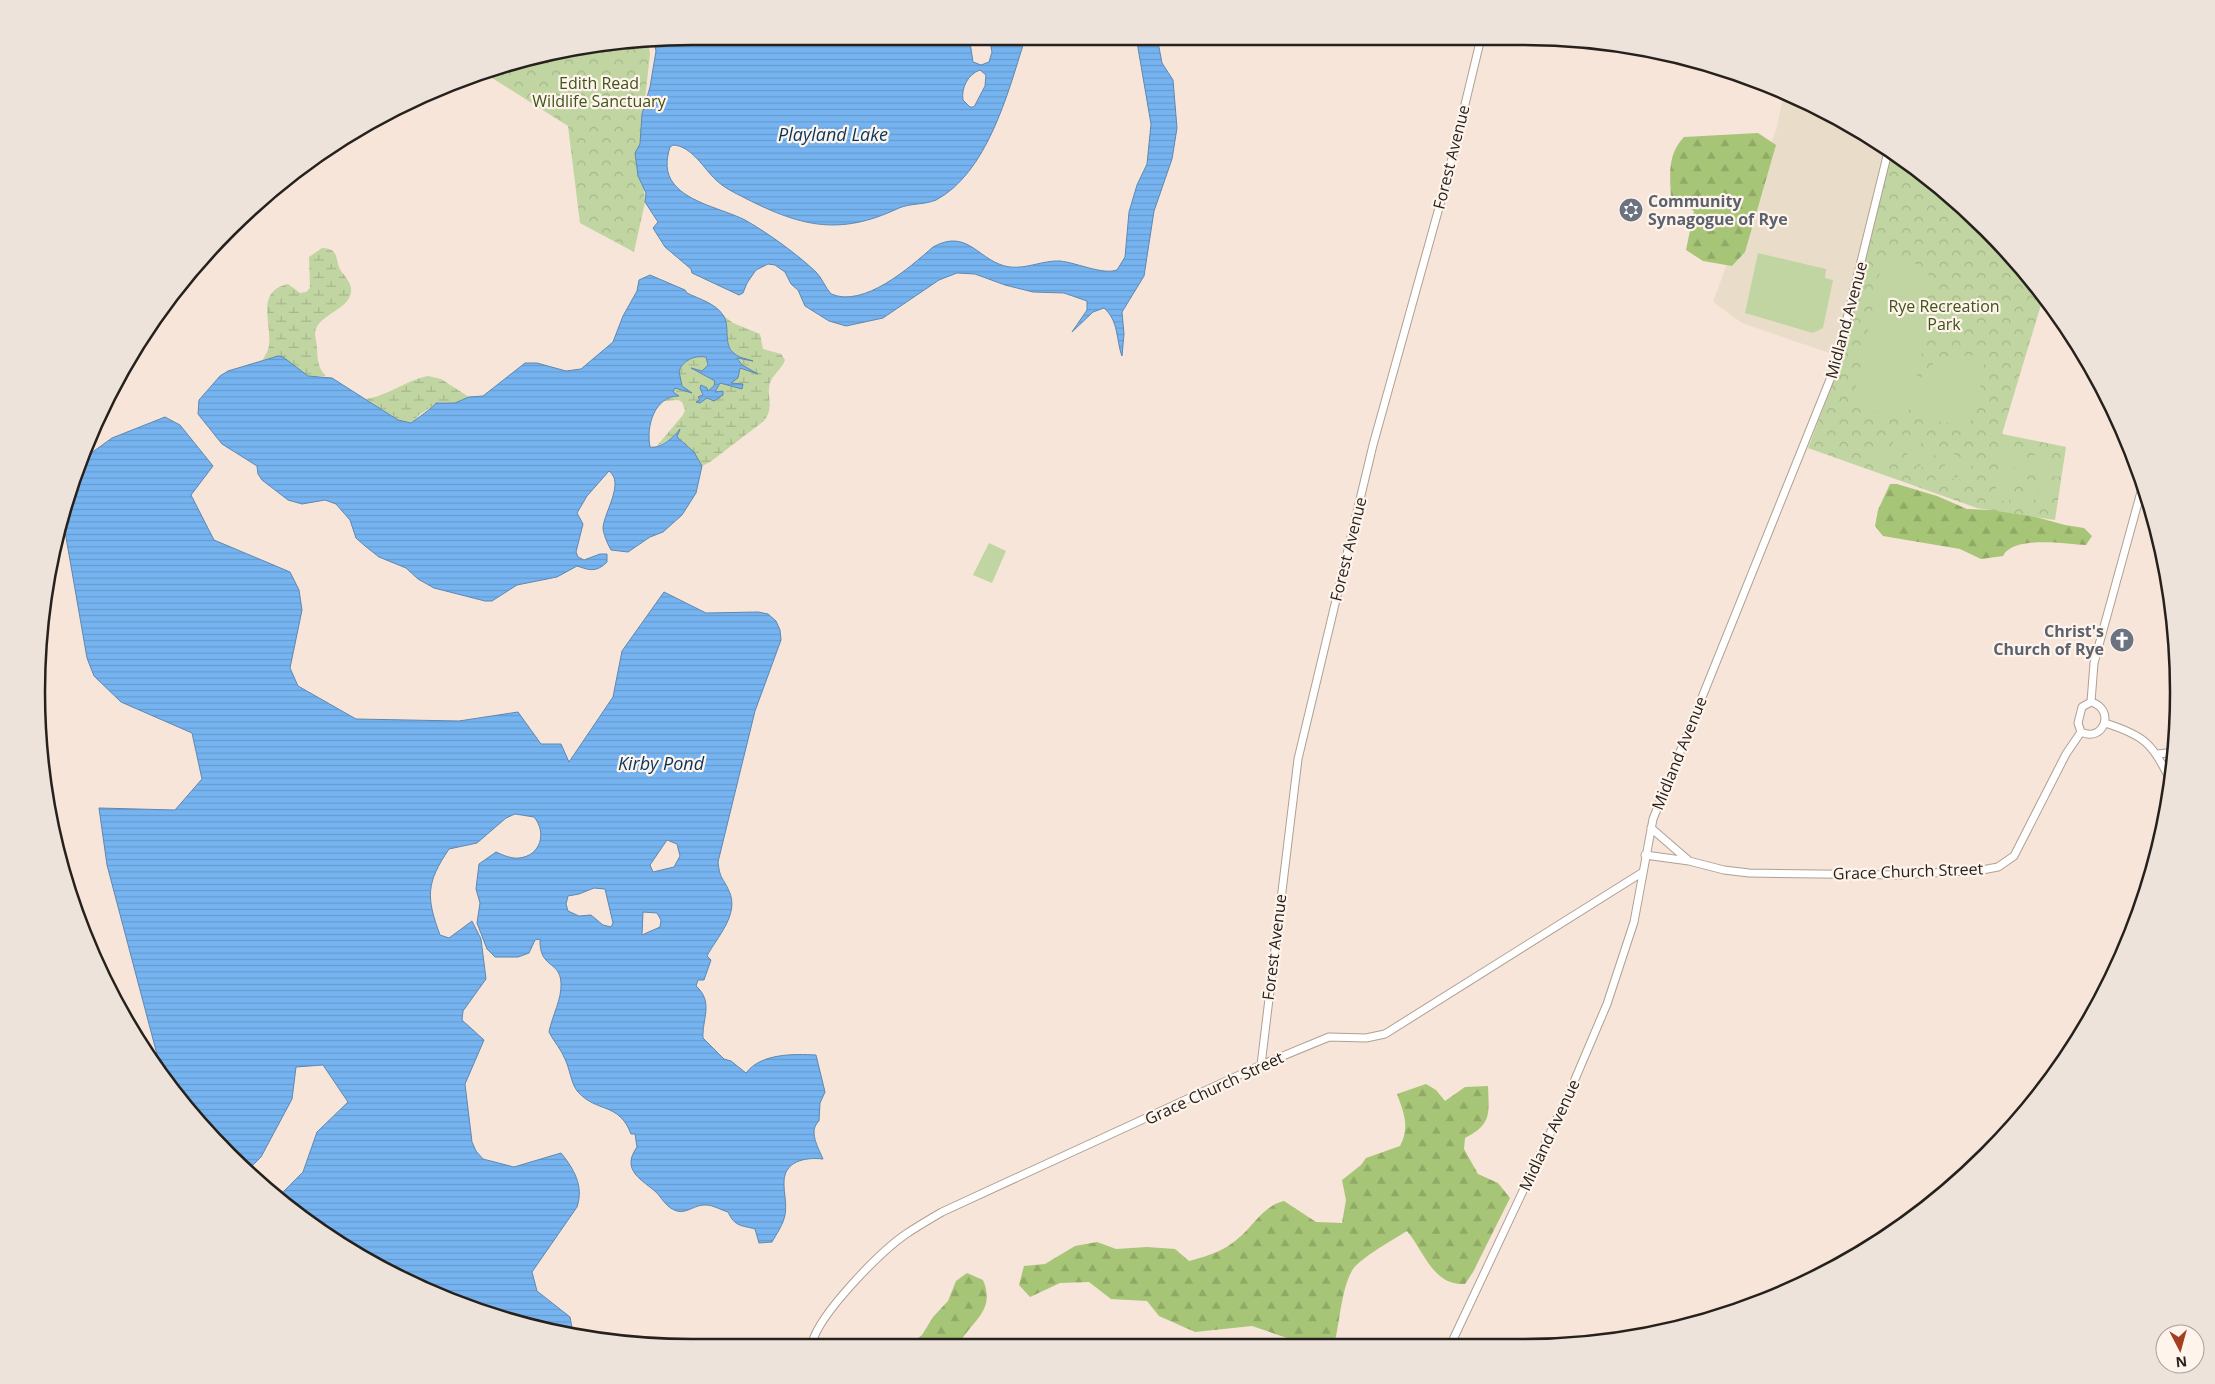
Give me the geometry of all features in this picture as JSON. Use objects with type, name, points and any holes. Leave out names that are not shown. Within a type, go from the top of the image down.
[{"type":"street","name":"Forest Avenue","points":[[1261,1065],[1298,759],[1373,445],[1446,185],[1479,45]]},
{"type":"street","name":"Midland Avenue","points":[[1453,1339],[1567,1098],[1600,1022],[1630,937],[1651,828],[1836,367],[1887,157]]},
{"type":"street","points":[[2091,702],[2094,663],[2140,497]]},
{"type":"street","points":[[2091,702],[2098,704],[2104,710],[2104,723],[2097,733],[2086,734],[2081,732],[2078,723],[2082,707],[2091,702]]},
{"type":"street","points":[[2104,723],[2138,735],[2158,754],[2165,769]]},
{"type":"street","name":"Grace Church Street","points":[[1645,855],[1689,860],[1736,872],[1920,874],[1998,867],[2014,856],[2068,750],[2081,732]]},
{"type":"street","points":[[2158,754],[2167,753]]},
{"type":"street","name":"Grace Church Street","points":[[1651,828],[1689,860]]},
{"type":"street","name":"Grace Church Street","points":[[813,1339],[816,1330],[826,1315],[876,1261],[906,1234],[942,1212],[1261,1065],[1329,1037],[1366,1038],[1384,1034],[1642,872]]},
{"type":"shaded area","points":[[1783,99],[1847,132],[1884,155],[1835,355],[1742,323],[1713,302],[1777,127]]},
{"type":"green space","name":"Edith Read Wildlife Sanctuary","points":[[649,46],[650,54],[640,144],[645,202],[634,252],[580,223],[568,126],[491,77],[566,57]]},
{"type":"green space","points":[[1758,133],[1776,145],[1745,252],[1732,266],[1703,261],[1686,250],[1694,211],[1671,198],[1671,165],[1675,151],[1684,137]]},
{"type":"green space","name":"Rye Recreation Park","points":[[1890,159],[1950,206],[2009,265],[2041,305],[2002,434],[2066,447],[2055,520],[1977,508],[1808,448],[1839,367]]},
{"type":"green space","points":[[322,248],[332,250],[335,253],[341,271],[350,283],[351,294],[346,303],[320,322],[315,333],[318,363],[326,376],[308,376],[281,358],[269,358],[262,361],[269,346],[267,309],[272,293],[278,288],[288,284],[300,293],[306,292],[310,288],[309,257]]},
{"type":"green space","points":[[1758,253],[1826,269],[1825,278],[1833,280],[1823,328],[1813,333],[1745,313]]},
{"type":"green space","points":[[1892,259],[1920,265],[1932,279],[1926,301],[1910,309],[1931,314],[1907,418],[1852,407],[1874,302],[1893,306],[1869,299],[1884,263]]},
{"type":"green space","points":[[724,316],[733,323],[760,334],[763,349],[781,354],[785,360],[770,383],[770,406],[764,421],[702,466],[694,452],[677,437],[679,432],[656,447],[683,415],[685,410],[682,402],[678,400],[663,401],[678,395],[673,392],[675,388],[689,392],[682,386],[680,378],[679,370],[683,363],[694,358],[706,357],[708,365],[706,370],[694,370],[715,381],[714,386],[707,392],[701,392],[704,395],[699,402],[719,393],[715,392],[719,383],[737,385],[731,384],[731,381],[736,380],[740,368],[753,372],[742,365],[737,357],[749,360],[735,355],[728,344]]},
{"type":"green space","points":[[1972,355],[1984,363],[1976,417],[1965,425],[1911,418],[1918,382],[1939,357]]},
{"type":"green space","points":[[428,376],[441,379],[469,397],[455,403],[439,402],[420,414],[413,422],[407,423],[398,420],[366,399],[382,395],[411,381]]},
{"type":"green space","points":[[1879,434],[1890,436],[1886,460],[1875,458]]},
{"type":"green space","points":[[1894,437],[1905,439],[1901,463],[1889,461]]},
{"type":"green space","points":[[1910,440],[1921,442],[1917,466],[1905,464]]},
{"type":"green space","points":[[1925,443],[1936,445],[1932,469],[1920,467]]},
{"type":"green space","points":[[2003,450],[2027,454],[2025,470],[2000,466]]},
{"type":"green space","points":[[1947,453],[1958,455],[1954,479],[1943,477]]},
{"type":"green space","points":[[1962,455],[1973,457],[1969,481],[1957,479]]},
{"type":"green space","points":[[2032,455],[2061,460],[2058,477],[2029,472]]},
{"type":"green space","points":[[1998,473],[2014,476],[2009,502],[1994,499]]},
{"type":"green space","points":[[2027,479],[2038,481],[2033,505],[2022,503]]},
{"type":"green space","points":[[2041,482],[2053,484],[2048,508],[2037,506]]},
{"type":"green space","points":[[1890,484],[1897,484],[1937,496],[1967,509],[2014,511],[2065,525],[2084,528],[2092,536],[2086,545],[2028,543],[2009,549],[2003,556],[1981,559],[1960,549],[1883,536],[1875,526],[1878,510]]},
{"type":"green space","points":[[989,543],[1006,551],[992,583],[973,575]]},
{"type":"green space","points":[[1426,1084],[1436,1090],[1445,1101],[1465,1087],[1488,1086],[1489,1104],[1487,1117],[1480,1128],[1465,1138],[1464,1149],[1478,1174],[1498,1183],[1510,1198],[1473,1272],[1465,1284],[1454,1283],[1437,1273],[1430,1266],[1407,1231],[1371,1254],[1353,1269],[1343,1296],[1335,1339],[1287,1339],[1252,1326],[1195,1332],[1159,1316],[1147,1301],[1111,1299],[1089,1282],[1060,1283],[1030,1297],[1019,1285],[1024,1266],[1045,1264],[1075,1246],[1097,1242],[1116,1249],[1147,1247],[1175,1249],[1189,1261],[1204,1257],[1230,1245],[1261,1215],[1277,1203],[1284,1201],[1316,1222],[1342,1223],[1346,1200],[1342,1180],[1361,1165],[1366,1158],[1400,1146],[1403,1139],[1405,1120],[1397,1094]]},
{"type":"green space","points":[[967,1273],[983,1280],[987,1300],[981,1315],[962,1339],[917,1339],[922,1335],[933,1317],[948,1301],[956,1281]]},
{"type":"water","name":"Playland Lake","points":[[970,45],[973,62],[981,65],[989,62],[992,52],[991,45],[1023,45],[1003,107],[982,152],[954,188],[931,202],[904,206],[857,223],[837,225],[800,221],[782,215],[731,191],[719,183],[686,149],[673,145],[670,147],[667,162],[668,171],[671,180],[680,191],[697,201],[745,220],[763,231],[816,272],[831,294],[844,297],[857,296],[885,284],[933,247],[945,242],[956,241],[965,243],[999,264],[1010,267],[1023,267],[1060,261],[1097,270],[1117,270],[1125,257],[1129,212],[1137,185],[1147,164],[1151,124],[1138,45],[1159,45],[1162,63],[1173,80],[1177,128],[1172,159],[1154,211],[1144,276],[1122,312],[1124,334],[1122,356],[1115,325],[1104,308],[1093,312],[1072,332],[1087,310],[1087,301],[1064,293],[1033,292],[1005,285],[975,274],[957,273],[939,280],[883,318],[846,326],[829,321],[805,306],[798,290],[791,284],[785,272],[775,265],[768,264],[756,270],[743,293],[739,295],[692,273],[691,269],[665,247],[653,228],[658,222],[645,202],[646,193],[638,176],[635,153],[640,144],[642,114],[650,87],[656,51],[655,46]],"holes":[[[980,70],[986,75],[985,86],[974,107],[970,107],[963,100],[966,82]]]},
{"type":"water","points":[[650,275],[685,290],[687,293],[711,304],[720,311],[725,319],[731,350],[739,356],[753,361],[737,358],[742,365],[758,374],[740,368],[738,378],[731,383],[743,384],[742,389],[720,383],[715,392],[723,391],[723,395],[714,401],[707,398],[700,403],[696,402],[700,400],[698,397],[703,395],[700,388],[701,385],[707,388],[708,391],[714,386],[715,381],[691,368],[702,371],[708,365],[706,357],[686,361],[681,367],[679,371],[682,386],[692,393],[675,388],[673,392],[679,396],[670,397],[658,407],[649,431],[650,447],[663,444],[671,439],[680,429],[677,437],[694,452],[702,466],[696,493],[682,515],[663,532],[650,537],[628,552],[611,550],[603,528],[615,483],[609,471],[587,496],[577,513],[583,524],[576,552],[578,557],[584,560],[600,554],[607,554],[607,562],[596,569],[577,566],[557,577],[517,585],[492,601],[485,601],[434,588],[418,579],[406,568],[379,557],[356,538],[350,520],[336,504],[325,500],[302,504],[288,500],[262,480],[258,474],[257,466],[222,444],[198,414],[199,400],[220,376],[228,371],[278,356],[283,357],[308,376],[332,378],[398,420],[411,423],[436,403],[455,403],[469,397],[483,396],[525,363],[537,363],[566,371],[581,369],[613,342],[623,316],[637,291],[639,280]]},
{"type":"water","name":"Kirby Pond","points":[[165,417],[180,425],[213,466],[191,495],[214,540],[290,572],[299,590],[302,610],[290,668],[298,686],[356,719],[459,721],[518,712],[541,744],[561,744],[569,762],[613,697],[622,651],[664,592],[706,613],[758,612],[768,614],[776,621],[780,630],[781,640],[755,711],[718,862],[721,875],[732,900],[732,908],[726,925],[707,956],[711,960],[704,980],[698,980],[696,986],[705,998],[706,1004],[703,1038],[724,1059],[731,1061],[746,1073],[752,1066],[769,1058],[788,1055],[816,1055],[825,1092],[820,1103],[819,1121],[814,1129],[814,1134],[823,1159],[802,1160],[791,1165],[787,1170],[784,1184],[785,1215],[772,1242],[759,1243],[755,1229],[739,1225],[728,1212],[709,1205],[698,1206],[681,1212],[674,1210],[635,1174],[631,1162],[632,1155],[637,1147],[635,1134],[631,1134],[626,1124],[614,1112],[585,1099],[578,1092],[567,1063],[549,1032],[560,995],[561,983],[557,971],[543,955],[540,939],[535,940],[529,953],[518,957],[495,957],[487,949],[477,923],[480,903],[476,889],[479,864],[496,852],[516,858],[532,853],[537,848],[541,836],[538,823],[534,817],[515,814],[506,818],[477,843],[449,849],[432,881],[431,900],[435,922],[440,935],[449,938],[472,921],[481,939],[486,979],[463,1011],[462,1020],[484,1040],[465,1084],[472,1142],[476,1151],[483,1159],[514,1167],[561,1153],[570,1165],[576,1178],[579,1192],[577,1207],[532,1272],[537,1291],[570,1317],[572,1328],[484,1305],[444,1290],[368,1252],[333,1230],[283,1192],[303,1172],[317,1132],[348,1102],[323,1065],[296,1067],[292,1099],[261,1157],[252,1166],[206,1119],[157,1056],[107,865],[99,808],[175,810],[202,779],[192,733],[121,702],[94,676],[87,658],[65,532],[79,484],[90,453],[112,438]],"holes":[[[667,840],[677,844],[680,856],[674,867],[653,872],[650,865]],[[594,888],[605,889],[613,923],[611,927],[603,925],[591,915],[579,916],[568,911],[566,904],[568,896]],[[643,912],[657,913],[661,920],[660,927],[642,935]]]},
{"type":"place","name":"Community Synagogue of Rye","points":[[1631,210]]},
{"type":"place","name":"Christ's Church of Rye","points":[[2122,640]]}]
